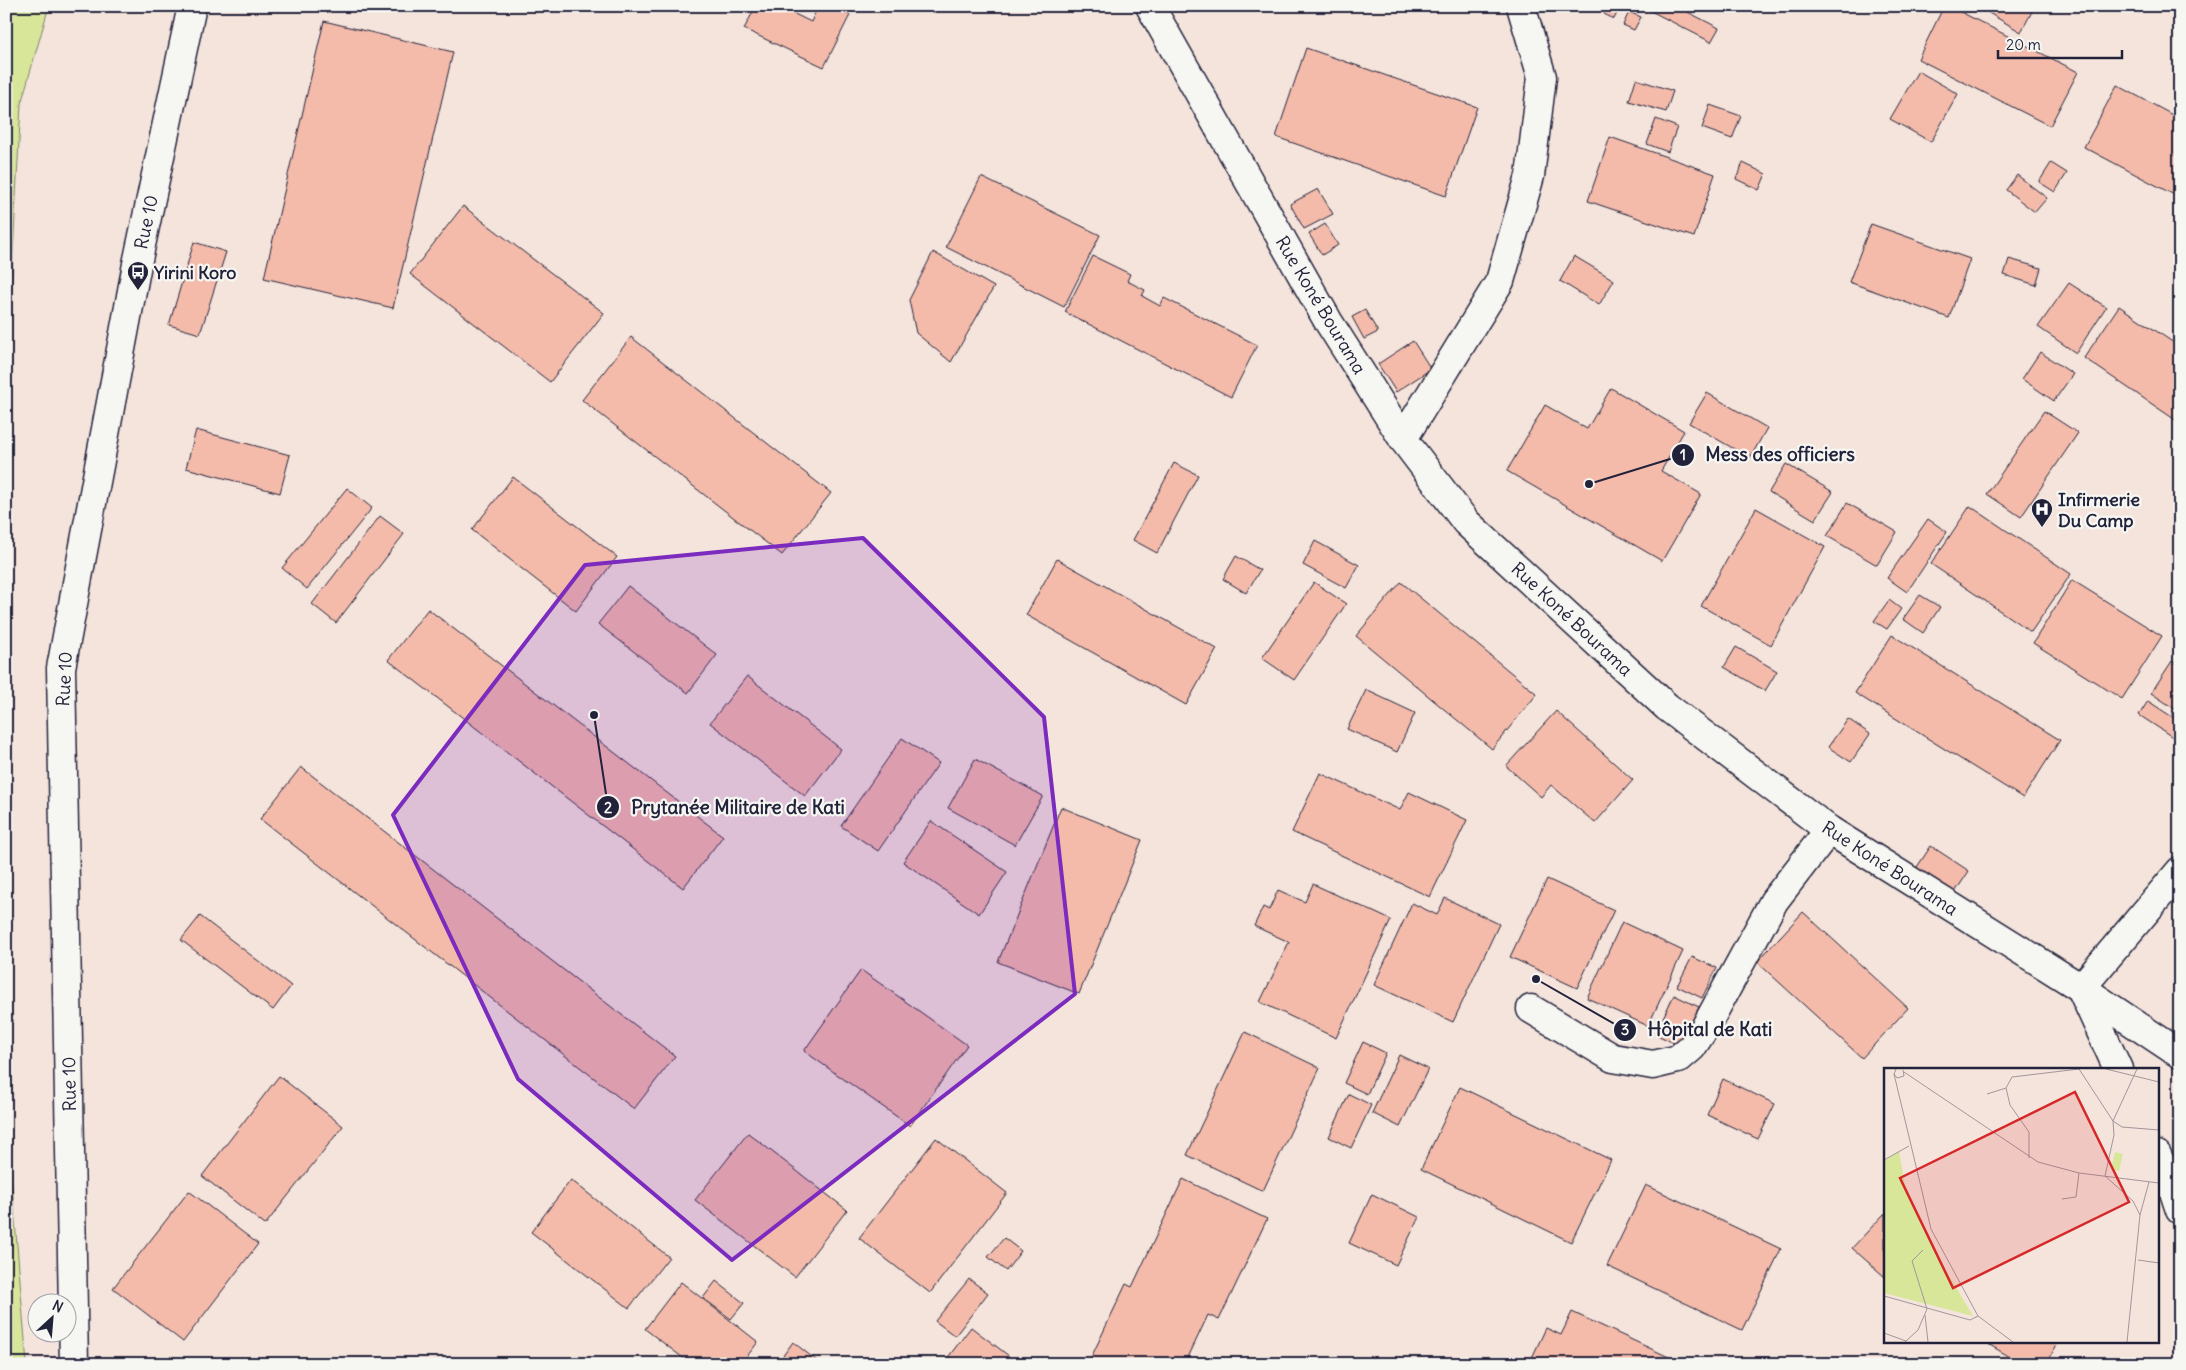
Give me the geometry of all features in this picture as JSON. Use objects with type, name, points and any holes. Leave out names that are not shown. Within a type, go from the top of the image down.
[{"type":"main road","name":"Rue 10","points":[[74,1364],[61,668],[137,264],[192,6]]},
{"type":"main road","name":"Rue Koné Bourama","points":[[1150,6],[1328,322],[1403,439],[1466,522],[1667,707],[1829,830],[2081,988],[2180,1054]]},
{"type":"main road","points":[[1403,439],[1500,281],[1530,176],[1542,77],[1521,6]]},
{"type":"main road","points":[[1531,1009],[1612,1058],[1653,1065],[1678,1059],[1692,1047],[1706,1026],[1774,901],[1829,830]]},
{"type":"main road","points":[[2118,1068],[2081,988],[2180,871]]},
{"type":"main road","points":[[2158,1157],[2180,1210]]},
{"type":"highlighted area","points":[[863,538],[1044,717],[1075,994],[732,1260],[518,1079],[393,815],[585,565]]},
{"type":"green space","points":[[6,6],[49,6],[21,104],[6,384]]},
{"type":"green space","points":[[6,1114],[27,1364],[6,1364]]},
{"type":"building","points":[[756,6],[778,6],[811,22],[818,6],[830,6],[850,15],[824,67],[744,29]]},
{"type":"building","points":[[1608,6],[1620,7],[1614,19],[1604,14]]},
{"type":"building","points":[[1646,6],[1676,6],[1719,28],[1711,42],[1645,8]]},
{"type":"building","points":[[1944,6],[1949,6],[2078,72],[2050,126],[1918,59]]},
{"type":"building","points":[[1977,6],[2035,6],[2021,32]]},
{"type":"building","points":[[1629,12],[1641,17],[1634,30],[1623,25]]},
{"type":"building","points":[[324,21],[453,52],[393,308],[264,278]]},
{"type":"building","points":[[1306,48],[1477,107],[1446,196],[1276,137]]},
{"type":"building","points":[[1918,71],[1958,94],[1931,142],[1890,119]]},
{"type":"building","points":[[1636,79],[1673,91],[1666,112],[1629,101]]},
{"type":"building","points":[[2117,85],[2180,119],[2180,198],[2084,147]]},
{"type":"building","points":[[1710,105],[1741,116],[1732,139],[1702,128]]},
{"type":"building","points":[[1656,119],[1677,127],[1668,152],[1647,144]]},
{"type":"building","points":[[1610,137],[1715,174],[1694,237],[1588,201]]},
{"type":"building","points":[[1743,163],[1766,174],[1759,190],[1736,179]]},
{"type":"building","points":[[2051,163],[2067,173],[2055,192],[2039,182]]},
{"type":"building","points":[[2017,175],[2047,198],[2035,212],[2006,190]]},
{"type":"building","points":[[981,177],[1100,235],[1064,307],[946,247]]},
{"type":"building","points":[[1318,189],[1333,214],[1304,229],[1290,204]]},
{"type":"building","points":[[463,206],[604,313],[550,382],[410,274]]},
{"type":"building","points":[[1325,224],[1338,245],[1322,255],[1309,234]]},
{"type":"building","points":[[1871,224],[1970,259],[1949,318],[1849,282]]},
{"type":"building","points":[[194,242],[226,252],[200,334],[169,325]]},
{"type":"building","points":[[933,252],[994,287],[951,362],[916,333],[909,300]]},
{"type":"building","points":[[1093,256],[1130,274],[1127,281],[1145,290],[1142,296],[1160,306],[1164,298],[1257,345],[1231,397],[1065,312]]},
{"type":"building","points":[[1574,256],[1614,280],[1599,305],[1560,281]]},
{"type":"building","points":[[2009,259],[2041,268],[2036,285],[2004,275]]},
{"type":"building","points":[[2069,283],[2106,307],[2076,353],[2038,327]]},
{"type":"building","points":[[2119,306],[2180,347],[2180,423],[2084,358]]},
{"type":"building","points":[[1365,310],[1378,332],[1364,339],[1352,317]]},
{"type":"building","points":[[631,337],[831,493],[782,555],[582,400]]},
{"type":"building","points":[[1413,341],[1431,369],[1396,392],[1378,364]]},
{"type":"building","points":[[2040,352],[2073,374],[2054,401],[2022,379]]},
{"type":"building","points":[[1611,388],[1684,431],[1661,471],[1701,494],[1662,561],[1507,471],[1545,405],[1587,429]]},
{"type":"building","points":[[1707,393],[1767,428],[1750,458],[1689,423]]},
{"type":"building","points":[[2044,411],[2078,433],[2021,517],[1987,494]]},
{"type":"building","points":[[196,430],[290,455],[280,493],[186,468]]},
{"type":"building","points":[[1174,463],[1198,475],[1157,553],[1133,540]]},
{"type":"building","points":[[1786,464],[1833,492],[1815,520],[1769,492]]},
{"type":"building","points":[[513,477],[617,557],[576,611],[472,530]]},
{"type":"building","points":[[347,488],[372,508],[307,589],[282,568]]},
{"type":"building","points":[[1847,503],[1897,532],[1877,565],[1827,536]]},
{"type":"building","points":[[1970,506],[2071,574],[2031,632],[1931,564]]},
{"type":"building","points":[[1756,508],[1825,547],[1771,645],[1701,606]]},
{"type":"building","points":[[380,516],[404,534],[336,623],[312,604]]},
{"type":"building","points":[[1928,519],[1947,532],[1907,592],[1887,578]]},
{"type":"building","points":[[1315,541],[1359,565],[1346,588],[1303,565]]},
{"type":"building","points":[[1236,556],[1260,570],[1246,593],[1223,579]]},
{"type":"building","points":[[1057,559],[1217,649],[1186,705],[1026,615]]},
{"type":"building","points":[[2072,580],[2162,636],[2122,699],[2033,643]]},
{"type":"building","points":[[1314,582],[1346,604],[1294,680],[1262,658]]},
{"type":"building","points":[[1401,582],[1537,694],[1492,749],[1356,636]]},
{"type":"building","points":[[628,586],[717,655],[688,693],[598,624]]},
{"type":"building","points":[[1920,595],[1940,607],[1923,633],[1903,619]]},
{"type":"building","points":[[1889,600],[1901,609],[1887,629],[1874,621]]},
{"type":"building","points":[[428,609],[723,836],[683,888],[388,660]]},
{"type":"building","points":[[1892,635],[2060,740],[2023,798],[1855,693]]},
{"type":"building","points":[[1736,647],[1777,671],[1765,691],[1724,667]]},
{"type":"building","points":[[2172,661],[2180,666],[2178,711],[2151,693]]},
{"type":"building","points":[[747,676],[841,749],[805,796],[710,723]]},
{"type":"building","points":[[1366,690],[1415,713],[1397,752],[1347,729]]},
{"type":"building","points":[[2148,701],[2180,722],[2180,742],[2139,715]]},
{"type":"building","points":[[1556,711],[1633,780],[1595,823],[1551,785],[1541,797],[1506,766]]},
{"type":"building","points":[[1848,719],[1870,734],[1851,762],[1828,747]]},
{"type":"building","points":[[902,738],[939,763],[878,851],[841,826]]},
{"type":"building","points":[[975,759],[1043,796],[1015,845],[948,808]]},
{"type":"building","points":[[301,767],[675,1056],[634,1109],[260,819]]},
{"type":"building","points":[[1320,773],[1400,810],[1409,792],[1467,820],[1430,897],[1292,832]]},
{"type":"building","points":[[1061,807],[1142,840],[1079,994],[998,962]]},
{"type":"building","points":[[931,821],[1007,872],[979,914],[903,862]]},
{"type":"building","points":[[1931,846],[1969,871],[1953,895],[1915,870]]},
{"type":"building","points":[[1547,879],[1614,910],[1577,988],[1510,957]]},
{"type":"building","points":[[1313,884],[1391,920],[1336,1038],[1260,1002],[1289,942],[1254,926],[1263,907],[1269,910],[1278,890],[1305,902]]},
{"type":"building","points":[[1445,898],[1499,924],[1453,1022],[1374,985],[1412,903],[1437,915]]},
{"type":"building","points":[[1803,912],[1908,1008],[1862,1058],[1757,962]]},
{"type":"building","points":[[200,916],[291,986],[273,1010],[181,940]]},
{"type":"building","points":[[1622,922],[1683,951],[1648,1026],[1587,998]]},
{"type":"building","points":[[1692,957],[1717,968],[1702,998],[1677,986]]},
{"type":"building","points":[[861,970],[967,1045],[910,1126],[804,1051]]},
{"type":"building","points":[[1674,995],[1699,1007],[1680,1046],[1655,1034]]},
{"type":"building","points":[[1245,1032],[1320,1068],[1263,1191],[1187,1155]]},
{"type":"building","points":[[1363,1042],[1386,1053],[1367,1094],[1344,1083]]},
{"type":"building","points":[[1399,1055],[1428,1069],[1400,1127],[1372,1113]]},
{"type":"building","points":[[279,1076],[343,1126],[265,1225],[202,1176]]},
{"type":"building","points":[[1723,1079],[1775,1104],[1758,1139],[1707,1115]]},
{"type":"building","points":[[1460,1087],[1611,1160],[1571,1242],[1421,1169]]},
{"type":"building","points":[[1349,1094],[1371,1105],[1351,1148],[1329,1137]]},
{"type":"building","points":[[748,1133],[847,1210],[795,1277],[695,1200]]},
{"type":"building","points":[[936,1138],[1007,1193],[930,1293],[859,1238]]},
{"type":"building","points":[[1183,1179],[1267,1219],[1219,1320],[1208,1315],[1185,1364],[1088,1364],[1126,1284],[1132,1287]]},
{"type":"building","points":[[571,1180],[669,1257],[629,1308],[531,1232]]},
{"type":"building","points":[[1646,1185],[1781,1249],[1742,1330],[1607,1266]]},
{"type":"building","points":[[189,1191],[258,1244],[183,1342],[113,1288]]},
{"type":"building","points":[[1372,1194],[1419,1217],[1396,1265],[1349,1243]]},
{"type":"building","points":[[1884,1214],[1884,1276],[1852,1248]]},
{"type":"building","points":[[1004,1238],[1021,1251],[1006,1271],[988,1257]]},
{"type":"building","points":[[969,1279],[988,1293],[955,1336],[935,1321]]},
{"type":"building","points":[[716,1281],[744,1303],[731,1319],[703,1298]]},
{"type":"building","points":[[681,1282],[758,1342],[741,1364],[691,1364],[645,1329]]},
{"type":"building","points":[[1572,1312],[1673,1359],[1670,1364],[1529,1364],[1546,1328],[1561,1335]]},
{"type":"building","points":[[971,1327],[1009,1356],[1003,1364],[943,1364]]},
{"type":"building","points":[[793,1342],[821,1364],[777,1364]]},
{"type":"building","points":[[1985,1342],[2058,1342],[2046,1364],[2022,1364]]},
{"type":"place","name":"Yirini Koro","points":[[138,291]]},
{"type":"place","name":"Mess des officiers","points":[[1589,484]]},
{"type":"place","name":"Infirmerie Du Camp","points":[[2042,528]]},
{"type":"place","name":"Prytanée Militaire de Kati","points":[[594,715]]},
{"type":"place","name":"Hôpital de Kati","points":[[1536,979]]}]
